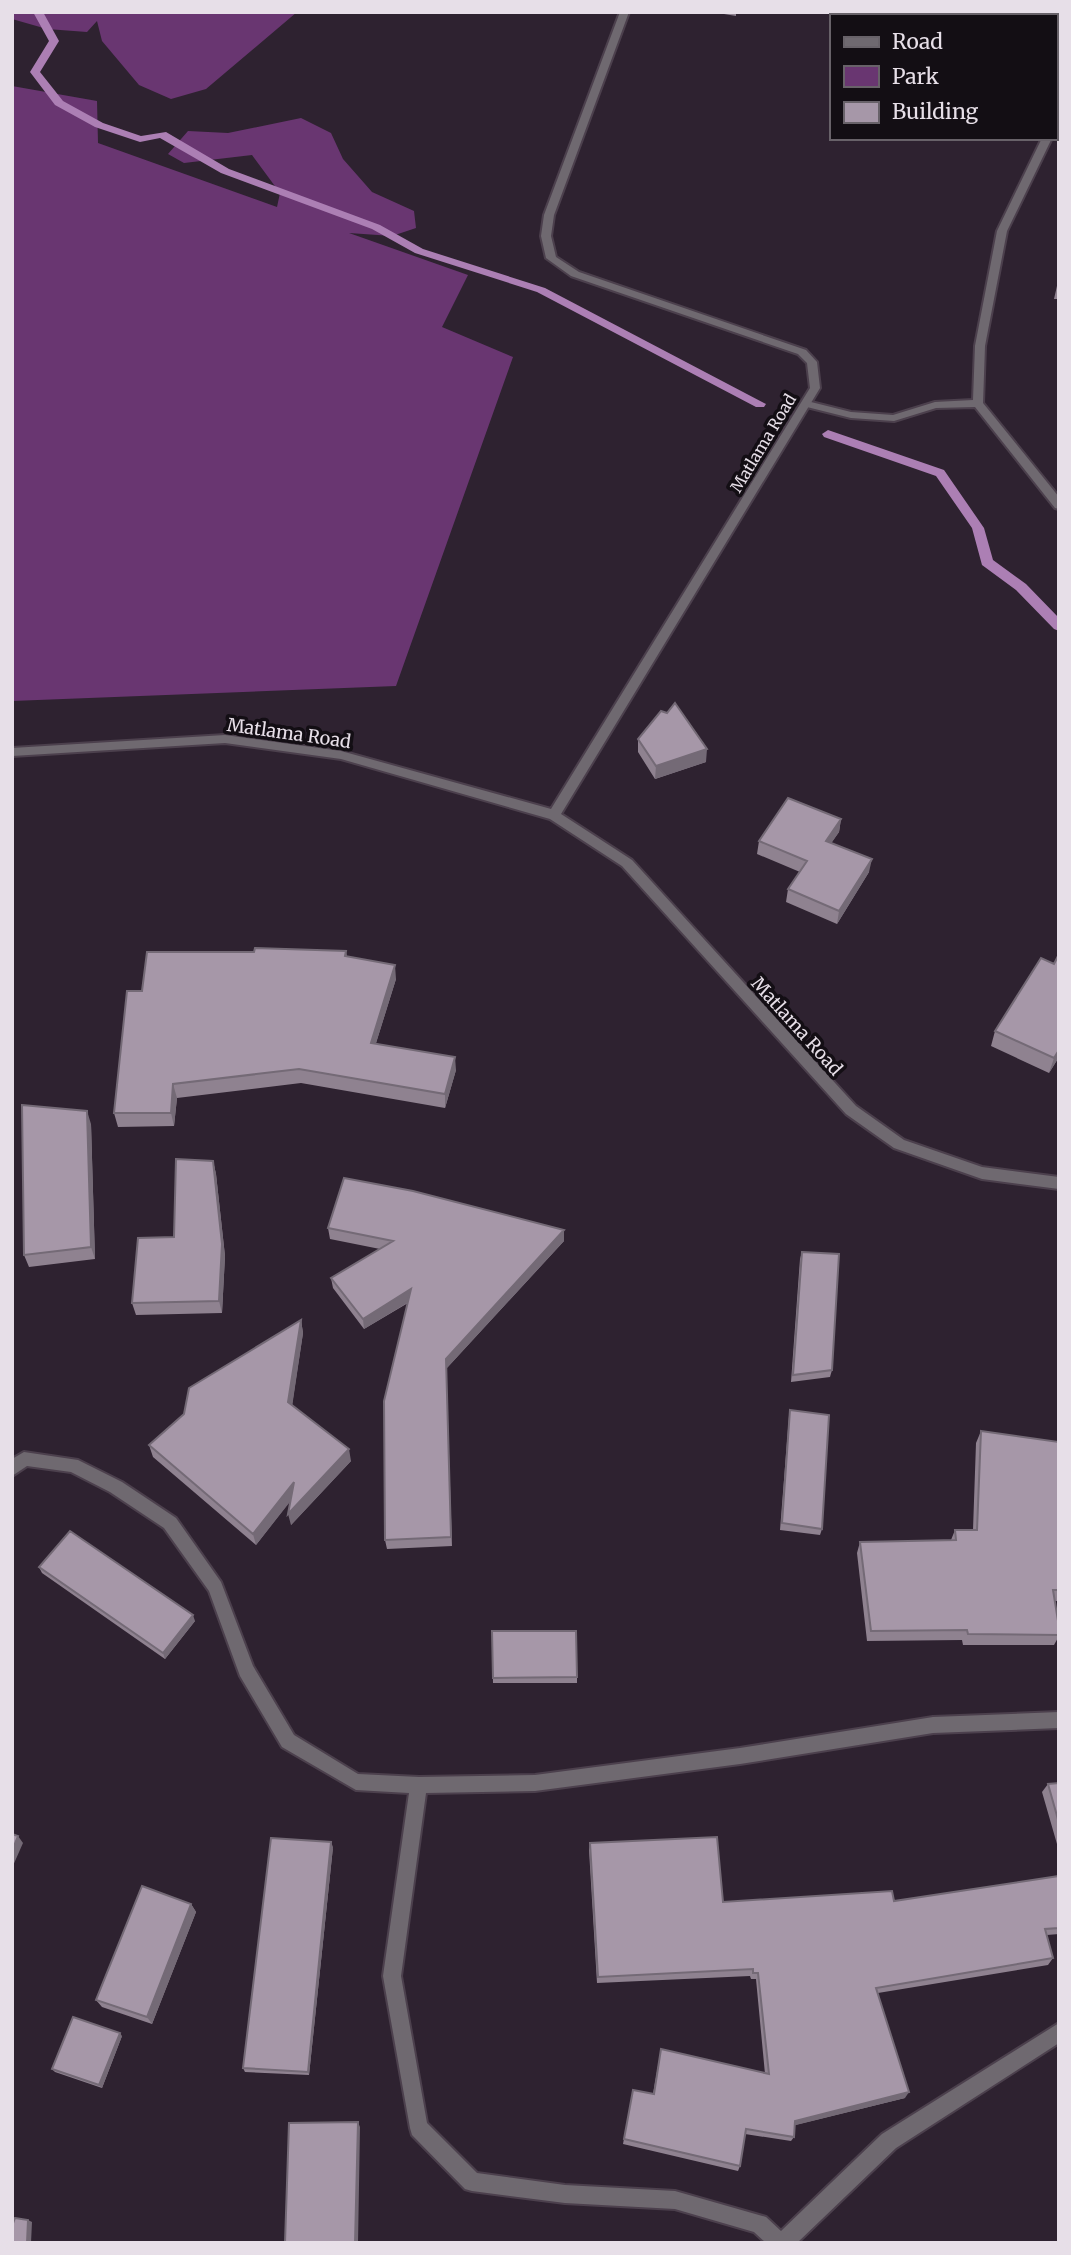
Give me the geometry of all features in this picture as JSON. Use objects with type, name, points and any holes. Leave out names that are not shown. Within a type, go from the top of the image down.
[{"type":"street","name":"Matlama Road","points":[[554,815],[815,388],[812,362],[802,352],[575,274],[551,258],[546,236],[549,215],[625,12]]},
{"type":"street","points":[[1046,140],[1002,231],[979,346],[978,402],[1059,505]]},
{"type":"street","points":[[807,404],[851,415],[894,418],[935,405],[978,402]]},
{"type":"street","name":"Matlama Road","points":[[12,752],[225,739],[341,755],[554,815],[627,863],[851,1110],[899,1144],[982,1173],[1059,1183]]},
{"type":"street","points":[[12,1469],[24,1459],[73,1465],[116,1487],[170,1523],[215,1587],[246,1670],[288,1741],[356,1782],[419,1785],[536,1783],[740,1756],[933,1725],[1059,1720]]},
{"type":"street","points":[[419,1785],[392,1976],[419,2128],[472,2182],[565,2194],[675,2200],[759,2224],[782,2243],[889,2141],[1059,2032]]},
{"type":"green space","points":[[12,12],[297,12],[206,89],[171,99],[139,85],[102,41],[97,21],[87,32],[47,29],[12,19]]},
{"type":"green space","points":[[12,86],[97,101],[98,143],[277,207],[280,193],[252,155],[184,163],[168,154],[188,131],[228,133],[301,118],[331,133],[343,159],[372,192],[414,211],[416,228],[392,236],[349,233],[468,275],[442,327],[513,357],[396,686],[12,701]]},
{"type":"building","points":[[675,703],[707,749],[656,766],[638,739],[661,711],[667,713]]},
{"type":"building","points":[[788,798],[841,819],[826,841],[872,859],[839,911],[788,889],[807,861],[759,841]]},
{"type":"building","points":[[255,948],[346,951],[345,956],[395,965],[371,1043],[455,1057],[445,1094],[299,1069],[173,1084],[171,1113],[114,1113],[127,991],[142,991],[147,952],[254,952]]},
{"type":"building","points":[[1059,954],[1059,1050],[1054,1058],[995,1031],[1041,958],[1054,964]]},
{"type":"building","points":[[22,1105],[87,1111],[91,1247],[24,1255]]},
{"type":"building","points":[[176,1159],[213,1161],[222,1244],[219,1301],[132,1303],[138,1238],[174,1237]]},
{"type":"building","points":[[344,1178],[413,1191],[564,1230],[446,1359],[451,1537],[385,1540],[384,1401],[411,1289],[363,1319],[331,1278],[393,1241],[328,1228]]},
{"type":"building","points":[[802,1252],[839,1254],[832,1370],[793,1375]]},
{"type":"building","points":[[301,1320],[288,1402],[349,1449],[288,1514],[294,1482],[253,1534],[149,1445],[184,1414],[189,1388]]},
{"type":"building","points":[[790,1410],[829,1415],[822,1529],[782,1523]]},
{"type":"building","points":[[981,1431],[1059,1442],[1059,1590],[1053,1590],[1059,1635],[968,1634],[967,1630],[871,1631],[860,1542],[956,1540],[955,1530],[977,1530]]},
{"type":"building","points":[[70,1531],[193,1615],[163,1653],[39,1567]]},
{"type":"building","points":[[492,1631],[576,1631],[577,1677],[493,1678]]},
{"type":"building","points":[[1059,1783],[1059,1823],[1048,1784]]},
{"type":"building","points":[[12,1834],[18,1836],[12,1851]]},
{"type":"building","points":[[717,1837],[723,1902],[892,1891],[894,1901],[1059,1876],[1059,1928],[1045,1929],[1053,1958],[876,1988],[909,2092],[795,2121],[794,2137],[746,2129],[740,2166],[624,2139],[633,2090],[654,2094],[661,2049],[769,2074],[758,1973],[753,1973],[753,1969],[598,1977],[590,1843]]},
{"type":"building","points":[[271,1838],[331,1842],[308,2072],[243,2068]]},
{"type":"building","points":[[142,1886],[191,1904],[147,2017],[96,2000]]},
{"type":"building","points":[[73,2017],[120,2033],[99,2085],[52,2069]]},
{"type":"building","points":[[358,2122],[355,2243],[285,2243],[289,2123]]},
{"type":"building","points":[[15,2218],[28,2220],[27,2243],[12,2243]]},
{"type":"waterway","points":[[38,12],[54,41],[35,72],[59,103],[99,125],[140,139],[162,134],[225,171],[376,227],[419,251],[541,290],[760,404]]},
{"type":"waterway","points":[[828,434],[940,473],[978,528],[987,562],[1021,587],[1059,626]]}]
